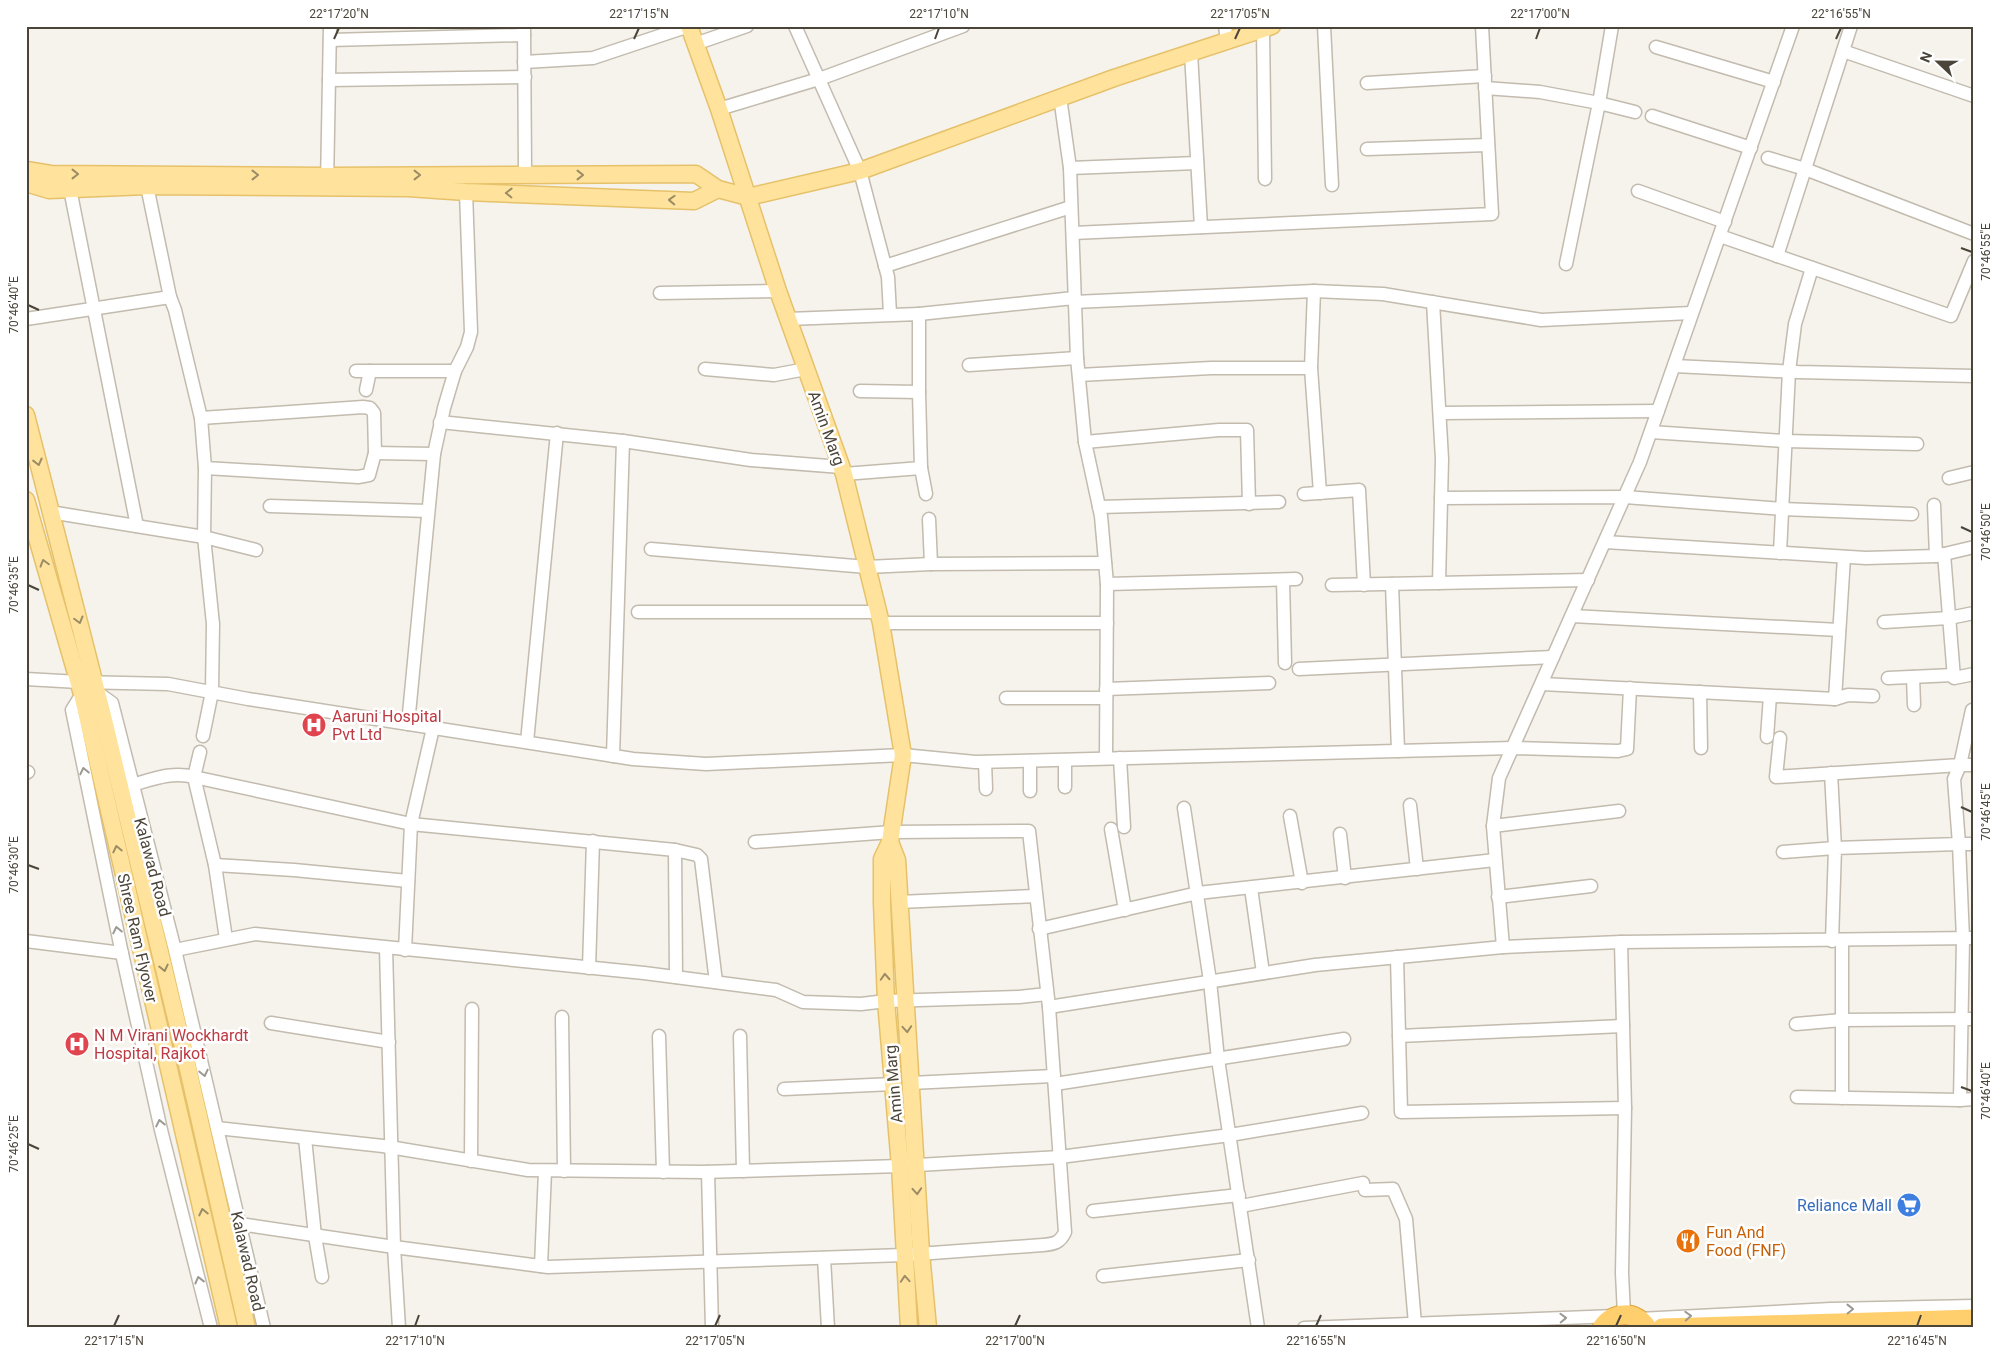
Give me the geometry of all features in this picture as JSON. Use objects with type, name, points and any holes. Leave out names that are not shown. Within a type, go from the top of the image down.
[{"type":"highway","points":[[1662,1328],[1974,1319]]},
{"type":"main road","name":"Amin Marg","points":[[689,26],[719,109],[778,291],[843,470],[880,617],[903,755],[891,837],[882,859],[886,1002],[893,1084],[921,1254],[928,1328]]},
{"type":"main road","points":[[26,183],[48,190],[148,186],[696,174],[718,189],[748,197],[860,171],[1060,98],[1191,53],[1226,34],[1268,28]]},
{"type":"main road","points":[[26,170],[51,174],[327,182],[466,192],[694,201],[718,189]]},
{"type":"main road","name":"Kalawad Road","points":[[26,415],[50,512],[88,688]]},
{"type":"main road","name":"Kalawad Road","points":[[26,500],[88,688]]},
{"type":"main road","name":"Shree Ram Flyover","points":[[88,688],[86,713],[229,1328]]},
{"type":"main road","name":"Shree Ram Flyover","points":[[88,688],[104,716],[186,1060],[247,1328]]},
{"type":"main road","name":"Amin Marg","points":[[891,837],[897,860],[911,1083],[904,1255],[909,1328]]},
{"type":"street","points":[[327,182],[330,26]]},
{"type":"street","points":[[524,62],[593,58],[689,26]]},
{"type":"street","points":[[694,44],[747,26]]},
{"type":"street","points":[[795,26],[860,171],[888,277],[890,314]]},
{"type":"street","points":[[719,109],[819,79],[963,26]]},
{"type":"street","points":[[1324,26],[1332,185]]},
{"type":"street","points":[[1073,232],[1492,214],[1482,26]]},
{"type":"street","points":[[1566,264],[1599,103],[1612,26]]},
{"type":"street","points":[[1503,947],[1493,826],[1499,778],[1640,462],[1793,26]]},
{"type":"street","points":[[1778,256],[1851,26]]},
{"type":"street","points":[[1265,179],[1268,28]]},
{"type":"street","points":[[330,40],[524,30],[525,170]]},
{"type":"street","points":[[1656,47],[1774,82]]},
{"type":"street","points":[[1843,51],[1974,96]]},
{"type":"street","points":[[1191,53],[1201,227]]},
{"type":"street","points":[[329,80],[524,77]]},
{"type":"street","points":[[1367,83],[1485,82],[1599,103],[1635,112]]},
{"type":"street","points":[[1060,98],[1070,168],[1077,358],[1085,442],[1099,507],[1107,584],[1106,758]]},
{"type":"street","points":[[1652,116],[1750,148]]},
{"type":"street","points":[[1367,149],[1488,145]]},
{"type":"street","points":[[1768,158],[1805,169],[1974,234]]},
{"type":"street","points":[[1070,168],[1197,163]]},
{"type":"street","points":[[148,186],[170,296],[201,418],[205,468],[204,536],[213,624],[212,692],[203,736]]},
{"type":"street","points":[[70,189],[137,526]]},
{"type":"street","points":[[1638,191],[1725,222]]},
{"type":"street","points":[[408,724],[434,454],[440,422],[455,371],[467,347],[471,332],[466,192]]},
{"type":"street","points":[[885,266],[1071,207]]},
{"type":"street","points":[[1720,236],[1951,316],[1973,266]]},
{"type":"street","points":[[1780,553],[1789,371],[1795,324],[1812,268]]},
{"type":"street","points":[[660,292],[778,291]]},
{"type":"street","points":[[788,318],[918,314],[1074,300],[1314,291],[1383,294],[1541,320],[1692,312]]},
{"type":"street","points":[[1314,291],[1312,368],[1320,493]]},
{"type":"street","points":[[26,319],[94,310],[170,296]]},
{"type":"street","points":[[1433,302],[1442,459],[1439,583]]},
{"type":"street","points":[[918,314],[922,468],[926,494]]},
{"type":"street","points":[[968,365],[1077,358]]},
{"type":"street","points":[[1674,366],[1974,376]]},
{"type":"street","points":[[1079,375],[1211,368],[1312,368]]},
{"type":"street","points":[[705,369],[768,375],[806,369]]},
{"type":"street","points":[[356,371],[455,371]]},
{"type":"street","points":[[366,390],[370,371]]},
{"type":"street","points":[[860,391],[919,392]]},
{"type":"street","points":[[201,418],[363,406],[370,408],[374,413],[375,453],[369,475],[358,477],[205,468]]},
{"type":"street","points":[[1440,413],[1658,411]]},
{"type":"street","points":[[440,422],[557,433],[751,460],[843,470],[922,468]]},
{"type":"street","points":[[1085,442],[1220,430],[1246,430],[1248,504]]},
{"type":"street","points":[[1651,432],[1785,441],[1917,444]]},
{"type":"street","points":[[526,742],[557,433]]},
{"type":"street","points":[[613,756],[623,441]]},
{"type":"street","points":[[375,453],[434,454]]},
{"type":"street","points":[[1949,478],[1974,472]]},
{"type":"street","points":[[1304,494],[1359,490],[1364,585]]},
{"type":"street","points":[[1441,498],[1625,496],[1782,509],[1912,514]]},
{"type":"street","points":[[1099,507],[1279,502]]},
{"type":"street","points":[[1934,505],[1949,618],[1954,678],[1974,674]]},
{"type":"street","points":[[270,506],[428,511]]},
{"type":"street","points":[[50,512],[204,536],[256,550]]},
{"type":"street","points":[[929,519],[931,564]]},
{"type":"street","points":[[1605,542],[1866,558],[1940,555],[1974,547]]},
{"type":"street","points":[[651,549],[867,567],[931,564],[1105,564]]},
{"type":"street","points":[[1835,699],[1844,557]]},
{"type":"street","points":[[1107,584],[1289,580],[1285,663]]},
{"type":"street","points":[[1332,585],[1588,580]]},
{"type":"street","points":[[1392,584],[1398,751]]},
{"type":"street","points":[[638,612],[1107,623]]},
{"type":"street","points":[[1884,622],[1949,618],[1974,613]]},
{"type":"street","points":[[1572,616],[1839,630]]},
{"type":"street","points":[[1298,669],[1553,657]]},
{"type":"street","points":[[1888,678],[1954,674]]},
{"type":"street","points":[[1913,677],[1914,705]]},
{"type":"street","points":[[26,679],[88,688],[168,684],[633,759],[706,764],[903,755],[986,764],[1065,762],[1106,758],[1513,748],[1618,751],[1627,748],[1630,688]]},
{"type":"street","points":[[1006,698],[1269,683]]},
{"type":"street","points":[[1542,684],[1835,699],[1848,695],[1873,696]]},
{"type":"street","points":[[88,688],[72,710],[161,1130],[211,1328]]},
{"type":"street","name":"Kalawad Road","points":[[88,688],[112,703],[175,950],[264,1328]]},
{"type":"street","points":[[1700,692],[1702,748]]},
{"type":"street","points":[[1770,696],[1776,777],[1974,765]]},
{"type":"street","points":[[1960,1100],[1967,1019],[1968,939],[1954,779],[1960,765],[1972,710]]},
{"type":"street","points":[[405,950],[411,824],[433,728]]},
{"type":"street","points":[[200,752],[194,777],[214,865],[226,939]]},
{"type":"street","points":[[1120,758],[1118,828],[1125,910]]},
{"type":"street","points":[[1030,762],[1030,791]]},
{"type":"street","points":[[1065,762],[1065,787]]},
{"type":"street","points":[[986,764],[986,789]]},
{"type":"street","points":[[1830,773],[1842,1020],[1842,1098]]},
{"type":"street","points":[[132,785],[172,774],[182,774],[411,824],[676,850],[696,855],[700,859],[716,982]]},
{"type":"street","points":[[1410,805],[1418,869]]},
{"type":"street","points":[[1184,808],[1198,893],[1218,1059],[1258,1328]]},
{"type":"street","points":[[1493,826],[1619,811]]},
{"type":"street","points":[[1290,816],[1302,883]]},
{"type":"street","points":[[240,1224],[315,1236],[541,1266],[904,1255],[1055,1244],[1062,1239],[1065,1232],[1048,1000],[1029,831],[755,842]]},
{"type":"street","points":[[1340,834],[1345,878]]},
{"type":"street","points":[[589,968],[593,841]]},
{"type":"street","points":[[1783,852],[1835,848],[1974,844]]},
{"type":"street","points":[[676,850],[676,977]]},
{"type":"street","points":[[1039,929],[1198,893],[1302,883],[1496,860]]},
{"type":"street","points":[[214,865],[294,870],[408,881]]},
{"type":"street","points":[[1498,897],[1591,886]]},
{"type":"street","points":[[1251,888],[1263,973]]},
{"type":"street","points":[[899,902],[1036,896]]},
{"type":"street","points":[[175,950],[255,934],[676,977],[776,990],[803,1002],[861,1004],[1019,997],[1048,1000],[1210,981],[1315,964],[1503,947],[1620,942],[1968,939]]},
{"type":"street","points":[[26,940],[122,953]]},
{"type":"street","points":[[1620,942],[1625,1108],[1622,1273],[1626,1321]]},
{"type":"street","points":[[386,948],[394,1247],[399,1328]]},
{"type":"street","points":[[1397,957],[1401,1112],[1625,1108]]},
{"type":"street","points":[[471,1161],[472,1008]]},
{"type":"street","points":[[562,1017],[564,1171]]},
{"type":"street","points":[[1796,1024],[1842,1020],[1967,1019]]},
{"type":"street","points":[[271,1023],[389,1042]]},
{"type":"street","points":[[1399,1036],[1622,1026]]},
{"type":"street","points":[[659,1036],[663,1172]]},
{"type":"street","points":[[740,1036],[743,1171]]},
{"type":"street","points":[[911,1083],[1054,1080],[1218,1059],[1344,1039]]},
{"type":"street","points":[[784,1089],[893,1084]]},
{"type":"street","points":[[1797,1097],[1974,1099]]},
{"type":"street","points":[[217,1128],[392,1147],[528,1170],[708,1172],[908,1166],[1060,1157],[1230,1135],[1362,1113]]},
{"type":"street","points":[[305,1138],[315,1236],[322,1277]]},
{"type":"street","points":[[541,1266],[545,1171]]},
{"type":"street","points":[[708,1172],[712,1328]]},
{"type":"street","points":[[1093,1211],[1240,1200],[1364,1187],[1394,1189],[1406,1219],[1415,1324]]},
{"type":"street","points":[[824,1258],[828,1328]]},
{"type":"street","points":[[1103,1276],[1249,1260]]},
{"type":"street","points":[[1304,1328],[1415,1324],[1626,1321],[1831,1309],[1974,1306]]},
{"type":"place","name":"Aaruni Hospital Pvt Ltd","points":[[314,725]]},
{"type":"place","name":"N M Virani Wockhardt Hospital, Rajkot","points":[[77,1044]]},
{"type":"place","name":"Reliance Mall","points":[[1909,1205]]},
{"type":"place","name":"Fun And Food (FNF)","points":[[1688,1241]]}]
